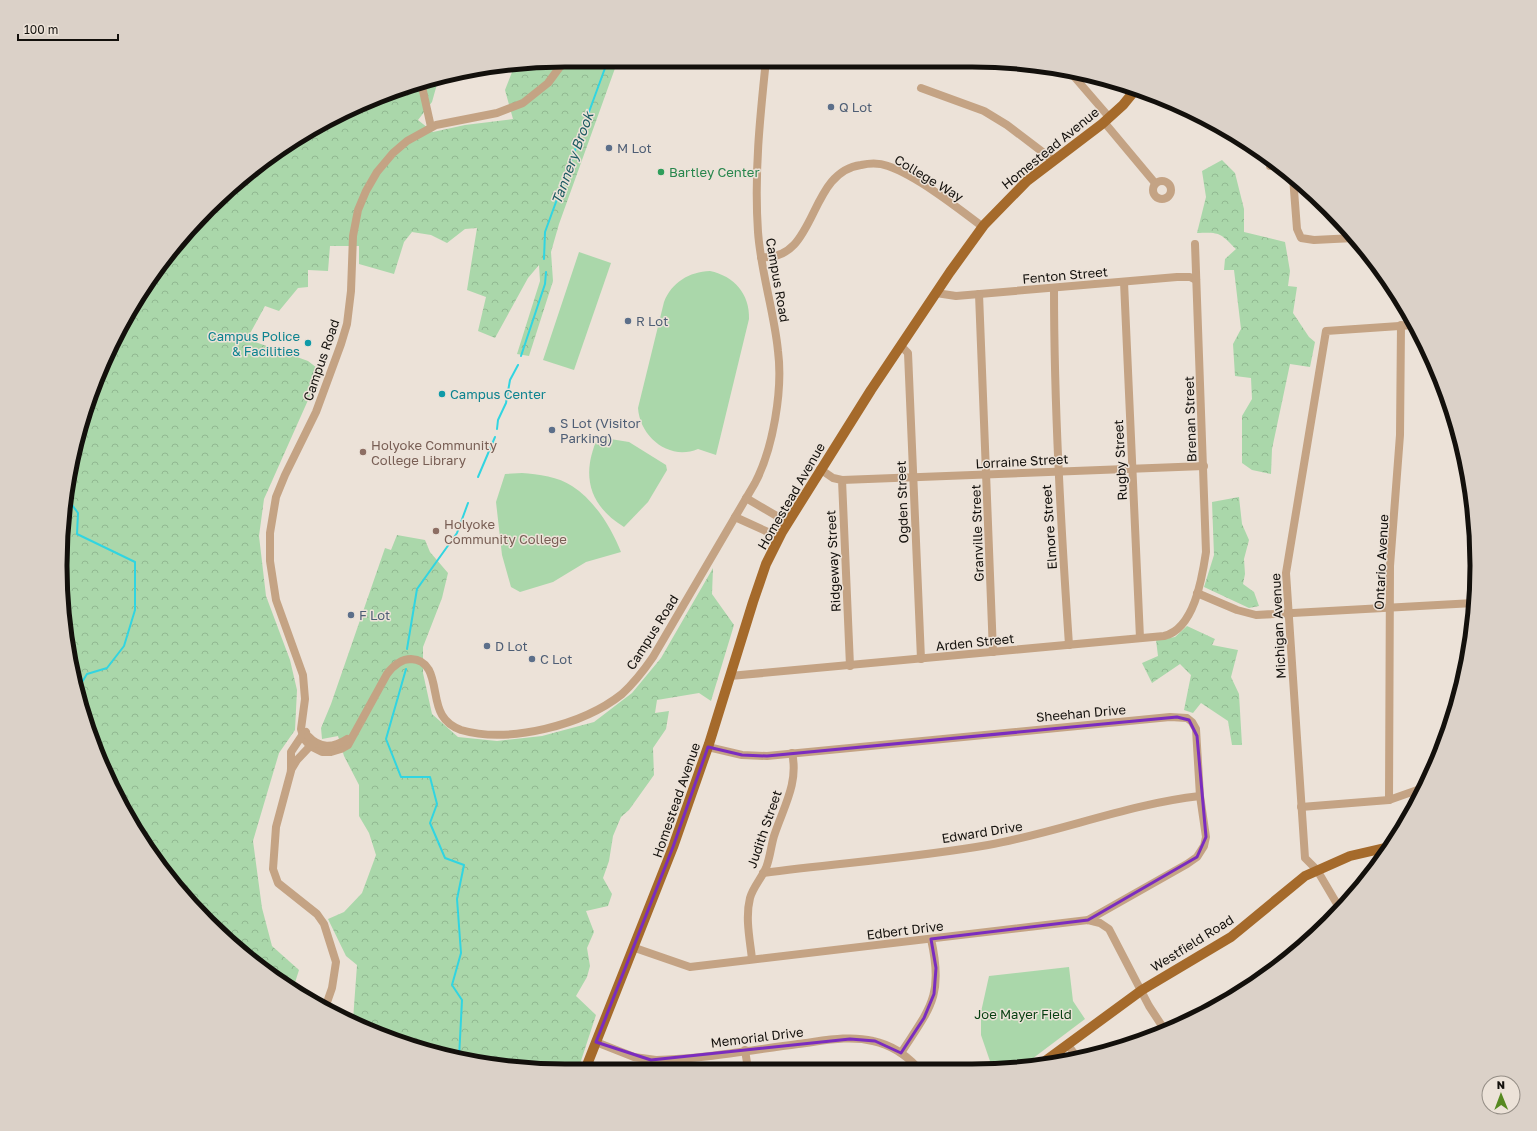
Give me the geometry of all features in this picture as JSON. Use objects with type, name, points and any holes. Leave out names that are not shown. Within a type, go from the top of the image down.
[{"type":"main road","name":"Homestead Avenue","points":[[587,1064],[676,840],[708,747],[760,581],[787,522],[820,469],[936,293],[983,227],[1016,190],[1106,120],[1132,93]]},
{"type":"main road","name":"Westfield Road","points":[[1050,1057],[1142,990],[1230,937],[1285,891],[1317,870],[1350,856],[1381,849]]},
{"type":"street","name":"Campus Road","points":[[559,67],[539,92],[518,106],[497,113],[431,127],[407,141],[393,153],[377,172],[363,198],[355,227],[349,308],[341,344],[316,412],[285,475],[274,508],[270,538],[271,574],[276,600],[303,675],[305,699],[301,725],[304,733],[312,744],[331,746],[340,744],[354,734],[387,674],[399,662],[407,659],[420,661],[427,666],[432,676],[437,704],[442,715],[454,727],[469,732],[494,734],[544,728],[578,718],[605,705],[622,693],[645,669],[760,474],[767,455],[779,382],[777,343],[761,257],[758,228],[757,175],[765,67]]},
{"type":"street","points":[[1075,78],[1156,183]]},
{"type":"street","points":[[422,88],[431,127]]},
{"type":"street","points":[[921,88],[984,111],[1004,123],[1053,160]]},
{"type":"street","name":"College Way","points":[[761,257],[777,257],[791,248],[801,236],[823,194],[834,178],[847,168],[860,165],[881,164],[896,170],[948,202],[983,227]]},
{"type":"street","points":[[1294,186],[1297,229],[1301,238],[1314,240],[1347,238]]},
{"type":"street","name":"Brenan Street","points":[[1195,244],[1196,280],[1198,288],[1206,552],[1197,593]]},
{"type":"street","name":"Fenton Street","points":[[936,293],[956,296],[1184,276],[1196,280]]},
{"type":"street","name":"Rugby Street","points":[[1124,282],[1140,638]]},
{"type":"street","name":"Elmore Street","points":[[1054,288],[1054,363],[1058,471],[1069,645]]},
{"type":"street","name":"Granville Street","points":[[979,294],[993,652]]},
{"type":"street","points":[[1401,325],[1408,325]]},
{"type":"street","name":"Michigan Avenue","points":[[1337,904],[1317,870],[1305,858],[1286,573],[1326,331],[1401,325]]},
{"type":"street","name":"Ontario Avenue","points":[[1389,800],[1390,566],[1400,435],[1401,325]]},
{"type":"street","name":"Ogden Street","points":[[901,346],[908,353],[921,659]]},
{"type":"street","name":"Lorraine Street","points":[[842,480],[1204,466]]},
{"type":"street","points":[[820,469],[833,478],[842,480]]},
{"type":"street","name":"Ridgeway Street","points":[[842,480],[850,666]]},
{"type":"street","points":[[746,498],[787,522]]},
{"type":"street","points":[[735,517],[779,537]]},
{"type":"street","points":[[1197,593],[1252,615],[1469,603]]},
{"type":"street","name":"Arden Street","points":[[730,676],[1164,636],[1178,630],[1186,619],[1197,593]]},
{"type":"street","name":"Sheehan Drive","points":[[708,747],[748,756],[1179,717],[1189,720],[1196,729],[1200,796],[1206,837],[1201,852],[1187,864],[1088,920]]},
{"type":"street","points":[[291,771],[291,752],[304,733]]},
{"type":"street","points":[[312,744],[297,760],[291,771],[276,827],[273,868],[278,883],[317,914],[324,924],[336,962],[332,988],[327,1003]]},
{"type":"street","name":"Judith Street","points":[[752,960],[749,907],[754,887],[763,873],[769,858],[774,835],[790,797],[794,771],[792,753]]},
{"type":"street","points":[[1301,807],[1389,800],[1417,790]]},
{"type":"street","name":"Edward Drive","points":[[763,873],[988,845],[1030,836],[1173,799],[1200,796]]},
{"type":"street","name":"Edbert Drive","points":[[634,948],[690,967],[1088,920],[1100,923],[1109,929],[1149,1006],[1162,1026]]},
{"type":"street","points":[[901,1053],[924,1018],[934,994],[936,968],[931,939]]},
{"type":"street","name":"Memorial Drive","points":[[662,1064],[745,1050],[824,1040],[856,1039],[881,1043],[901,1053],[914,1064]]},
{"type":"street","name":"Memorial Drive","points":[[596,1042],[653,1064]]},
{"type":"street","points":[[1068,1045],[1074,1053]]},
{"type":"street","points":[[745,1050],[747,1064]]},
{"type":"highlighted area","points":[[1177,717],[1189,720],[1197,736],[1206,837],[1197,857],[1088,920],[931,939],[936,968],[934,994],[924,1018],[901,1053],[875,1041],[850,1039],[651,1060],[596,1042],[673,847],[708,747],[742,755],[767,756]]},
{"type":"green space","points":[[566,67],[615,67],[559,224],[551,252],[553,281],[529,356],[517,354],[540,281],[539,265],[528,278],[495,338],[478,331],[486,297],[467,290],[477,228],[465,229],[447,243],[431,235],[412,232],[404,242],[394,274],[359,264],[359,246],[330,246],[328,271],[308,270],[308,287],[298,288],[279,311],[265,306],[247,339],[308,361],[321,371],[264,499],[259,536],[266,596],[290,660],[297,690],[295,730],[279,753],[253,841],[262,908],[272,946],[299,970],[295,984],[262,961],[213,918],[170,869],[134,815],[118,786],[93,726],[84,695],[71,631],[67,566],[71,500],[84,436],[93,405],[118,345],[151,289],[170,262],[213,213],[262,170],[316,134],[345,118],[405,93],[437,84],[432,102],[418,120],[433,132],[465,125],[513,119],[505,90],[513,70]]},
{"type":"green space","points":[[1222,160],[1235,173],[1244,209],[1244,232],[1285,242],[1290,271],[1288,286],[1297,287],[1293,313],[1309,337],[1315,342],[1310,367],[1290,364],[1272,449],[1271,474],[1252,470],[1242,463],[1242,416],[1252,399],[1251,378],[1235,376],[1233,344],[1241,329],[1234,270],[1224,270],[1225,259],[1236,249],[1223,237],[1215,233],[1197,233],[1206,197],[1202,171]]},
{"type":"green space","points":[[579,252],[611,263],[574,370],[543,360]]},
{"type":"green space","points":[[710,271],[719,273],[726,277],[739,288],[747,302],[749,310],[749,319],[716,455],[698,449],[687,452],[677,452],[658,444],[650,437],[644,428],[640,419],[638,408],[667,295],[682,279],[695,273]]},
{"type":"green space","points":[[598,437],[629,442],[666,465],[667,470],[648,502],[624,527],[602,509],[595,499],[591,488],[589,476],[590,464]]},
{"type":"green space","points":[[522,473],[555,478],[567,483],[580,492],[601,515],[621,552],[586,562],[553,582],[520,592],[511,587],[502,555],[496,502],[505,474]]},
{"type":"green space","points":[[1239,497],[1242,524],[1249,540],[1244,559],[1245,574],[1243,584],[1254,592],[1259,606],[1249,608],[1204,587],[1214,555],[1212,502]]},
{"type":"green space","points":[[397,535],[425,540],[430,552],[448,573],[442,598],[423,647],[423,673],[432,714],[458,737],[497,741],[542,736],[594,722],[632,693],[661,658],[713,568],[712,594],[734,625],[711,701],[699,693],[657,700],[655,713],[669,711],[666,729],[653,748],[654,775],[629,810],[621,817],[613,836],[609,861],[603,878],[612,894],[608,906],[586,911],[594,932],[587,948],[590,966],[587,977],[576,996],[596,1015],[580,1064],[533,1063],[500,1060],[468,1054],[405,1038],[353,1017],[357,965],[346,956],[328,919],[344,912],[362,893],[376,855],[369,833],[359,816],[359,785],[344,756],[338,736],[322,739],[321,728],[331,704],[385,548],[391,550]]},
{"type":"green space","points":[[1187,626],[1215,639],[1212,645],[1238,650],[1231,677],[1239,694],[1242,745],[1232,745],[1228,721],[1201,703],[1193,713],[1184,710],[1191,675],[1180,664],[1152,683],[1142,663],[1158,656],[1156,640],[1175,637]]},
{"type":"green space","name":"Joe Mayer Field","points":[[1069,967],[1073,1001],[1085,1019],[1029,1061],[991,1063],[981,1035],[981,1012],[989,976]]},
{"type":"waterway","name":"Tannery Brook","points":[[544,259],[545,232],[605,67]]},
{"type":"waterway","name":"Tannery Brook","points":[[521,356],[545,284],[546,272]]},
{"type":"waterway","name":"Tannery Brook","points":[[497,429],[498,420],[506,403],[510,380],[518,365]]},
{"type":"waterway","name":"Tannery Brook","points":[[478,477],[495,437]]},
{"type":"waterway","points":[[71,503],[78,513],[77,534],[135,562],[135,610],[124,646],[107,668],[87,674],[81,683]]},
{"type":"waterway","name":"Tannery Brook","points":[[407,649],[417,589],[457,533],[468,503]]},
{"type":"waterway","name":"Tannery Brook","points":[[406,669],[386,739],[401,777],[430,777],[437,804],[430,823],[445,858],[464,865],[457,899],[461,953],[452,985],[462,1000],[459,1052]]},
{"type":"place","name":"Q Lot","points":[[831,107]]},
{"type":"place","name":"M Lot","points":[[609,148]]},
{"type":"place","name":"Bartley Center","points":[[661,172]]},
{"type":"place","name":"R Lot","points":[[628,321]]},
{"type":"place","name":"Campus Police & Facilities","points":[[308,343]]},
{"type":"place","name":"Campus Center","points":[[442,394]]},
{"type":"place","name":"S Lot (Visitor Parking)","points":[[552,430]]},
{"type":"place","name":"Holyoke Community College Library","points":[[363,452]]},
{"type":"place","name":"Holyoke Community College","points":[[436,531]]},
{"type":"place","name":"F Lot","points":[[351,615]]},
{"type":"place","name":"D Lot","points":[[487,646]]},
{"type":"place","name":"C Lot","points":[[532,659]]}]
